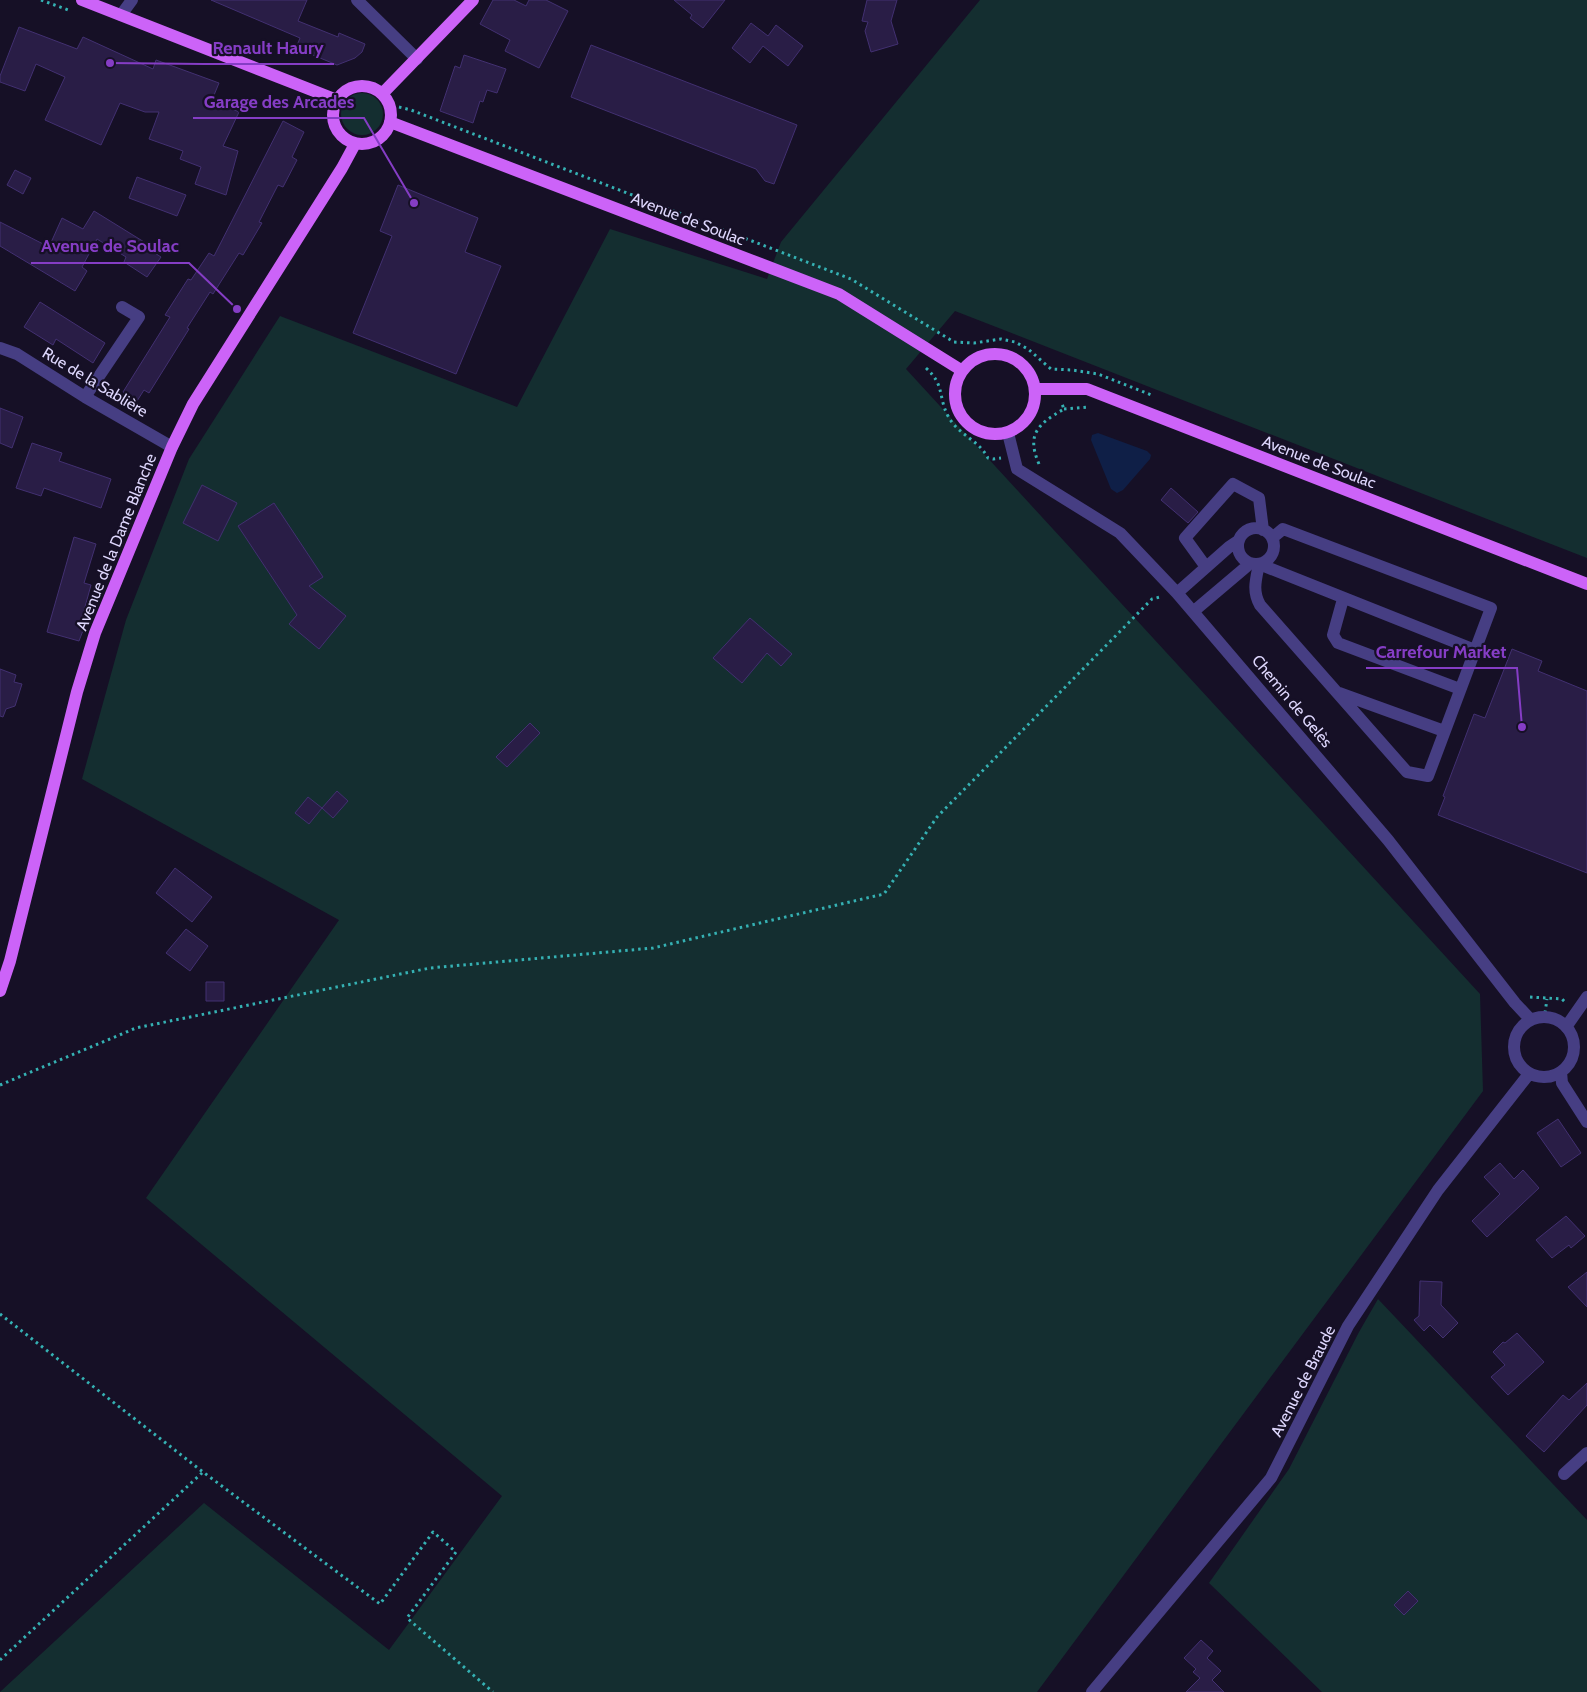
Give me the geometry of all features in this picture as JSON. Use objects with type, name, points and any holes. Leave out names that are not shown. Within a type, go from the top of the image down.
[{"type":"main road","points":[[82,0],[337,100]]},
{"type":"main road","points":[[382,94],[473,0]]},
{"type":"main road","points":[[360,86],[370,87],[382,94],[390,105],[391,112],[390,122],[383,135],[376,141],[365,144],[355,144],[343,137],[336,129],[333,118],[337,100],[346,90],[360,86]]},
{"type":"main road","name":"Avenue de Soulac","points":[[390,122],[839,294],[961,370]]},
{"type":"main road","name":"Avenue de la Dame Blanche","points":[[0,991],[10,961],[77,692],[95,633],[172,446],[193,404],[337,176],[355,144]]},
{"type":"main road","points":[[993,353],[1009,356],[1021,363],[1031,376],[1036,389],[1036,398],[1032,412],[1020,426],[1008,432],[988,434],[974,429],[959,413],[955,400],[957,381],[961,370],[979,357],[993,353]]},
{"type":"main road","name":"Avenue de Soulac","points":[[1036,389],[1087,389],[1587,584]]},
{"type":"street","points":[[121,15],[132,0]]},
{"type":"street","points":[[357,0],[417,59]]},
{"type":"street","points":[[85,397],[139,317],[122,307]]},
{"type":"street","name":"Rue de la Sablière","points":[[0,348],[17,354],[85,397],[172,446]]},
{"type":"street","name":"Chemin de Gelès","points":[[1008,432],[1017,469],[1120,534],[1194,611],[1388,840],[1515,1003],[1531,1020]]},
{"type":"street","points":[[1194,611],[1246,567],[1253,563],[1264,562],[1274,549],[1267,534],[1259,498],[1233,484],[1185,538],[1206,567]]},
{"type":"street","points":[[1177,593],[1251,529],[1267,534],[1283,528],[1491,608],[1428,776],[1407,772],[1260,605],[1256,597],[1253,563]]},
{"type":"street","points":[[1238,541],[1239,553],[1253,563],[1475,650]]},
{"type":"street","points":[[1343,599],[1333,635],[1338,643],[1460,689]]},
{"type":"street","points":[[1338,693],[1444,731]]},
{"type":"street","points":[[1566,1027],[1587,997]]},
{"type":"street","points":[[1545,1017],[1560,1021],[1566,1027],[1572,1036],[1574,1046],[1573,1056],[1569,1065],[1561,1072],[1545,1078],[1529,1074],[1522,1068],[1516,1060],[1514,1042],[1517,1033],[1523,1025],[1531,1020],[1545,1017]]},
{"type":"street","points":[[1561,1072],[1562,1083],[1587,1122]]},
{"type":"street","name":"Avenue de Braude","points":[[1092,1692],[1271,1478],[1348,1326],[1438,1190],[1529,1074]]},
{"type":"street","points":[[1564,1474],[1587,1453]]},
{"type":"path","points":[[390,105],[411,110],[851,279],[954,342],[974,343],[1001,339],[1015,342],[1028,349],[1051,369],[1098,374],[1163,400]]},
{"type":"path","points":[[919,363],[935,376],[940,385],[948,416],[959,432],[983,448],[988,458],[993,459],[1033,450]]},
{"type":"path","points":[[0,1085],[136,1028],[430,968],[653,948],[884,894],[937,817],[1152,599],[1177,593]]},
{"type":"path","points":[[1545,1017],[1548,999]]},
{"type":"path","points":[[0,1314],[203,1472],[380,1604],[433,1532],[456,1552],[407,1618],[493,1692]]},
{"type":"path","points":[[0,1660],[203,1472]]},
{"type":"green space","points":[[980,0],[1587,0],[1587,558],[955,311],[906,369],[1480,994],[1483,1091],[1037,1692],[0,1692],[204,1503],[389,1650],[502,1496],[146,1198],[339,920],[82,779],[126,620],[189,459],[280,316],[517,407],[610,229],[767,279],[781,242]]},
{"type":"green space","points":[[358,93],[366,93],[377,99],[383,114],[377,129],[366,135],[358,135],[347,129],[341,118],[341,110],[347,99]]},
{"type":"green space","points":[[1378,1299],[1587,1520],[1587,1692],[1322,1692],[1209,1583],[1289,1469],[1359,1332]]},
{"type":"water","points":[[1098,433],[1147,451],[1151,455],[1150,459],[1123,490],[1117,493],[1111,489],[1091,440],[1092,435]]},
{"type":"building","points":[[211,0],[307,0],[298,21],[338,37],[339,33],[365,44],[362,52],[355,58],[337,65],[296,48],[300,38]]},
{"type":"building","points":[[493,0],[514,0],[526,6],[529,0],[546,0],[568,11],[539,68],[505,51],[510,40],[480,24]]},
{"type":"building","points":[[674,0],[725,0],[703,28],[690,18],[692,15]]},
{"type":"building","points":[[867,0],[897,0],[891,21],[898,44],[871,52],[865,31],[868,22],[862,21]]},
{"type":"building","points":[[751,23],[768,36],[776,25],[803,46],[788,66],[763,46],[750,63],[732,48]]},
{"type":"building","points":[[19,27],[77,49],[83,37],[153,69],[156,60],[219,83],[212,100],[239,112],[223,146],[238,151],[226,195],[195,184],[201,167],[180,159],[183,151],[149,139],[159,112],[145,112],[120,103],[101,145],[45,120],[65,77],[36,64],[25,91],[0,82],[0,76]]},
{"type":"building","points":[[591,45],[797,125],[774,184],[765,181],[756,169],[571,97]]},
{"type":"building","points":[[464,55],[506,69],[497,93],[487,90],[483,102],[480,101],[473,123],[440,111],[455,66],[460,68]]},
{"type":"building","points":[[283,121],[304,132],[292,157],[297,160],[283,187],[278,185],[259,222],[262,223],[243,255],[239,253],[213,294],[210,292],[149,393],[144,390],[137,401],[123,392],[170,317],[165,315],[188,279],[191,280],[209,253],[214,256]]},
{"type":"building","points":[[15,170],[31,178],[23,194],[7,185]]},
{"type":"building","points":[[137,177],[186,195],[177,216],[129,198]]},
{"type":"building","points":[[398,185],[478,218],[465,252],[501,266],[456,374],[353,333],[392,236],[380,231]]},
{"type":"building","points":[[94,211],[149,245],[147,248],[161,257],[147,277],[124,262],[126,257],[97,239],[82,267],[87,271],[75,291],[0,246],[0,222],[49,247],[62,218],[83,229]]},
{"type":"building","points":[[40,302],[105,343],[93,363],[56,339],[53,345],[24,327]]},
{"type":"building","points":[[0,408],[23,417],[12,448],[0,443]]},
{"type":"building","points":[[32,443],[62,453],[59,461],[111,479],[101,508],[44,488],[41,496],[16,488]]},
{"type":"building","points":[[202,485],[237,503],[218,541],[183,523]]},
{"type":"building","points":[[1171,488],[1198,512],[1188,523],[1161,500]]},
{"type":"building","points":[[274,503],[323,577],[309,586],[346,616],[319,649],[289,624],[297,615],[238,526]]},
{"type":"building","points":[[74,537],[96,544],[84,583],[91,585],[83,614],[85,615],[84,619],[87,620],[79,641],[47,632]]},
{"type":"building","points":[[750,618],[792,654],[781,666],[767,653],[742,683],[713,658]]},
{"type":"building","points":[[1512,649],[1542,661],[1538,671],[1587,691],[1587,873],[1438,815],[1445,797],[1443,796],[1474,714],[1485,718]]},
{"type":"building","points":[[0,669],[16,675],[14,682],[22,684],[15,706],[6,709],[3,717],[0,716]]},
{"type":"building","points":[[530,723],[540,733],[507,767],[496,757]]},
{"type":"building","points":[[337,791],[348,801],[333,818],[322,808]]},
{"type":"building","points":[[308,797],[322,808],[309,824],[295,813]]},
{"type":"building","points":[[175,868],[212,897],[192,922],[156,893]]},
{"type":"building","points":[[186,929],[208,946],[190,971],[166,953]]},
{"type":"building","points":[[206,982],[224,982],[224,1001],[206,1001]]},
{"type":"building","points":[[1558,1119],[1581,1153],[1561,1167],[1537,1133]]},
{"type":"building","points":[[1500,1163],[1514,1179],[1523,1170],[1539,1188],[1487,1237],[1472,1221],[1500,1194],[1484,1177]]},
{"type":"building","points":[[1566,1216],[1585,1236],[1571,1248],[1569,1245],[1552,1258],[1536,1240]]},
{"type":"building","points":[[1587,1272],[1587,1307],[1568,1287]]},
{"type":"building","points":[[1420,1281],[1442,1282],[1441,1305],[1458,1323],[1443,1338],[1430,1325],[1424,1331],[1414,1320],[1419,1316]]},
{"type":"building","points":[[1517,1333],[1544,1362],[1508,1395],[1491,1377],[1505,1365],[1493,1352],[1503,1342],[1505,1343]]},
{"type":"building","points":[[1587,1383],[1587,1405],[1544,1452],[1526,1436],[1563,1395],[1569,1400]]},
{"type":"building","points":[[1408,1591],[1418,1601],[1404,1615],[1394,1605]]},
{"type":"building","points":[[1201,1640],[1213,1651],[1207,1658],[1221,1671],[1212,1680],[1224,1692],[1186,1692],[1200,1678],[1193,1672],[1196,1669],[1184,1658]]},
{"type":"place","name":"Renault Haury","points":[[110,63]]},
{"type":"place","name":"Garage des Arcades","points":[[414,203]]},
{"type":"place","name":"Avenue de Soulac","points":[[237,309]]},
{"type":"place","name":"Carrefour Market","points":[[1522,727]]}]
